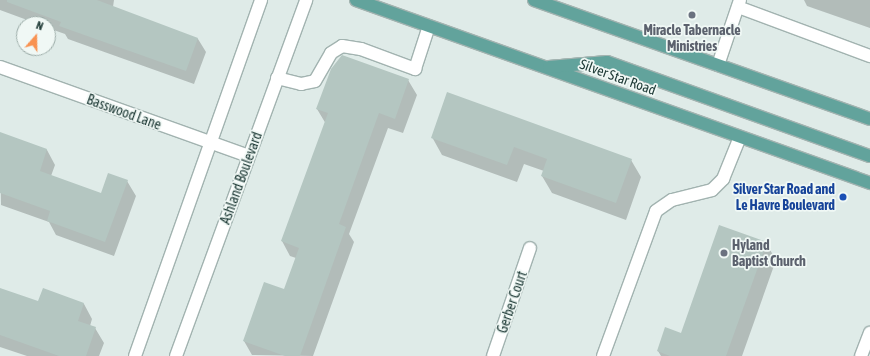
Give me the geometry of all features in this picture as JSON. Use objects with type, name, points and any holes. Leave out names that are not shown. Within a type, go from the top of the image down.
[{"type":"main road","name":"Silver Star Road","points":[[356,0],[870,183]]},
{"type":"main road","points":[[534,0],[870,119]]},
{"type":"main road","points":[[546,67],[606,62],[870,156]]},
{"type":"street","points":[[135,356],[209,142],[261,0]]},
{"type":"street","name":"Ashland Boulevard","points":[[176,356],[306,0]]},
{"type":"street","points":[[718,65],[739,4],[870,56]]},
{"type":"street","points":[[277,78],[301,84],[315,81],[331,53],[342,46],[361,49],[414,68],[421,52],[429,26]]},
{"type":"street","name":"Basswood Lane","points":[[0,68],[249,156]]},
{"type":"street","points":[[603,356],[656,211],[672,200],[712,190],[723,179],[740,137]]},
{"type":"street","name":"Gerber Court","points":[[493,356],[530,248]]},
{"type":"street","points":[[861,356],[870,333]]},
{"type":"building","points":[[7,0],[97,0],[198,38],[186,71],[59,26],[61,22],[56,20],[56,16],[45,16],[7,2]]},
{"type":"building","points":[[342,55],[409,79],[395,119],[379,113],[339,224],[346,227],[300,356],[285,356],[243,341],[264,282],[284,289],[299,248],[281,241],[328,113],[316,109],[331,69]]},
{"type":"building","points":[[447,92],[632,159],[616,203],[541,176],[547,159],[514,147],[507,165],[431,138]]},
{"type":"building","points":[[0,132],[47,149],[40,171],[101,193],[108,173],[128,180],[105,242],[47,221],[50,211],[0,193]]},
{"type":"building","points":[[719,225],[767,242],[726,356],[670,356],[657,351],[665,327],[681,333]]},
{"type":"building","points":[[0,288],[38,301],[43,288],[84,303],[78,321],[96,327],[86,356],[59,356],[0,335]]},
{"type":"place","name":"Miracle Tabernacle Ministries","points":[[692,15]]},
{"type":"place","name":"Silver Star Road and Le Havre Boulevard","points":[[843,197]]},
{"type":"place","name":"Hyland Baptist Church","points":[[724,253]]}]
